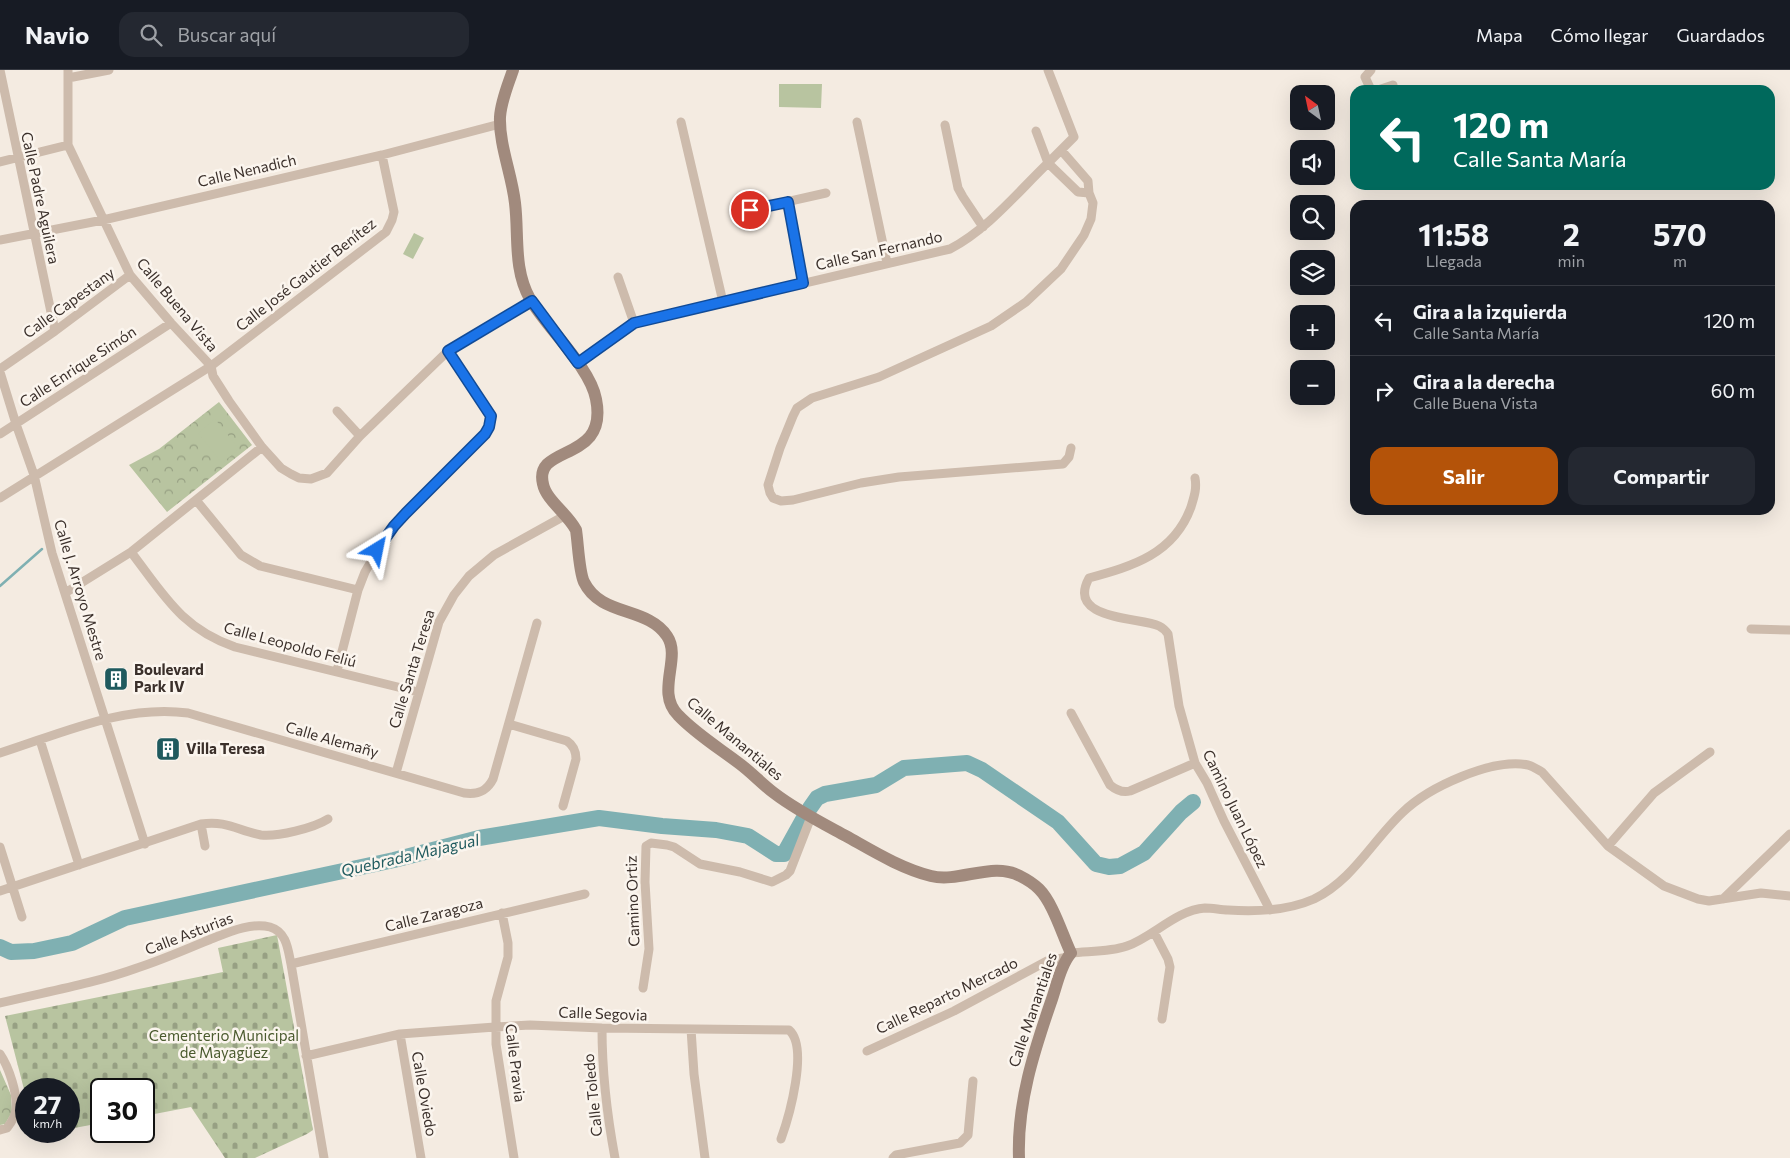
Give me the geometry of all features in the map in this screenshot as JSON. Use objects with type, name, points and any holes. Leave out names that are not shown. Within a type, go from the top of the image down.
[{"type":"street","name":"Calle Padre Aguilera","points":[[0,70],[3,104],[17,158],[55,331]]},
{"type":"street","points":[[68,74],[109,70]]},
{"type":"street","name":"Calle Manantiales","points":[[513,70],[501,106],[500,124],[515,203],[515,232],[521,279],[532,301],[587,376],[595,392],[598,409],[596,427],[589,439],[552,459],[546,465],[542,479],[544,490],[566,515],[576,530],[583,581],[593,594],[606,605],[629,612],[655,624],[668,636],[671,648],[668,695],[673,709],[691,727],[743,766],[775,794],[895,863],[944,878],[1006,871],[1018,875],[1039,889],[1049,903],[1069,955],[1038,1039],[1025,1088],[1020,1116],[1020,1158]]},
{"type":"street","name":"Calle San Fernando","points":[[578,363],[634,323],[950,249],[970,237],[983,227],[1074,137],[1048,70]]},
{"type":"street","points":[[1369,85],[1365,76],[1371,70]]},
{"type":"street","name":"Calle Buena Vista","points":[[68,74],[68,145],[130,275],[211,366],[213,376],[262,447],[281,468],[299,478],[311,479],[326,473],[360,436],[448,351],[532,301]]},
{"type":"street","points":[[681,122],[723,302]]},
{"type":"street","points":[[857,122],[887,264]]},
{"type":"street","name":"Calle Nenadich","points":[[0,240],[103,220],[382,155],[500,124]]},
{"type":"street","points":[[945,125],[958,188],[983,227]]},
{"type":"street","points":[[1036,131],[1048,163],[1078,192],[1089,194]]},
{"type":"street","points":[[0,162],[68,145]]},
{"type":"street","points":[[1061,150],[1088,181],[1089,194],[1094,203],[1084,235],[1061,269],[1026,302],[991,326],[880,377],[812,398],[797,408],[792,416],[768,485],[773,498],[781,501],[793,500],[861,482],[899,477],[1063,464],[1069,457],[1071,448]]},
{"type":"street","name":"Calle José Gautier Benítez","points":[[0,498],[211,366],[386,232],[394,212],[382,155]]},
{"type":"street","points":[[750,210],[826,193]]},
{"type":"street","points":[[788,202],[803,283]]},
{"type":"street","name":"Calle Capestany","points":[[0,371],[130,275]]},
{"type":"street","points":[[618,277],[634,323]]},
{"type":"street","name":"Calle Enrique Simón","points":[[0,434],[171,323]]},
{"type":"street","points":[[337,672],[358,590],[372,558],[394,526],[485,434],[489,427],[491,416],[448,351]]},
{"type":"street","name":"Calle J. Arroyo Mestre","points":[[0,371],[34,475],[52,553],[145,844]]},
{"type":"street","points":[[337,411],[360,436]]},
{"type":"street","points":[[65,592],[131,552],[262,447]]},
{"type":"street","name":"Camino Juan López","points":[[1195,478],[1196,493],[1186,521],[1165,547],[1110,573],[1089,578],[1085,589],[1086,596],[1094,608],[1107,615],[1159,626],[1168,634],[1179,706],[1195,763],[1207,783],[1224,821],[1270,910]]},
{"type":"street","points":[[196,500],[241,555],[248,560],[260,566],[358,590]]},
{"type":"street","name":"Calle Santa Teresa","points":[[396,772],[438,622],[449,602],[461,585],[478,567],[494,555],[566,515]]},
{"type":"street","name":"Calle Leopoldo Feliú","points":[[131,552],[177,611],[201,632],[216,640],[235,647],[418,692]]},
{"type":"street","name":"Calle Alemañy","points":[[0,753],[105,719],[163,710],[188,712],[464,793],[480,793],[490,785],[493,779],[537,623]]},
{"type":"street","points":[[1751,629],[1790,630]]},
{"type":"street","points":[[1071,713],[1110,785],[1120,791],[1130,791],[1195,763]]},
{"type":"street","points":[[509,724],[567,741],[573,747],[576,759],[563,806]]},
{"type":"street","points":[[40,740],[79,865]]},
{"type":"street","points":[[1608,846],[1654,793],[1710,752]]},
{"type":"street","name":"Calle Reparto Mercado","points":[[867,1050],[954,1011],[1047,961],[1069,955],[1129,946],[1177,918],[1205,908],[1253,912],[1299,905],[1344,880],[1394,821],[1416,801],[1459,779],[1497,766],[1529,765],[1542,772],[1608,846],[1664,886],[1698,900],[1709,901],[1761,892],[1790,896]]},
{"type":"street","name":"Camino Ortiz","points":[[643,988],[649,949],[646,846],[651,843],[667,845],[700,864],[740,872],[772,882],[790,871],[812,817]]},
{"type":"street","points":[[0,891],[201,824],[213,822],[260,834],[273,835],[321,824],[328,819]]},
{"type":"street","points":[[201,824],[205,846]]},
{"type":"street","points":[[1723,899],[1790,834]]},
{"type":"street","points":[[0,847],[22,917]]},
{"type":"street","name":"Calle Zaragoza","points":[[291,964],[584,894]]},
{"type":"street","name":"Calle Pravia","points":[[502,913],[508,943],[508,957],[496,1000],[495,1026],[496,1044],[514,1158]]},
{"type":"street","name":"Calle Asturias","points":[[0,1003],[136,969],[232,931],[248,927],[268,926],[276,929],[286,939],[324,1158]]},
{"type":"street","points":[[1154,932],[1168,959],[1170,967],[1168,990],[1162,1019]]},
{"type":"street","name":"Calle Segovia","points":[[306,1056],[400,1034],[495,1026],[789,1030],[797,1044],[795,1088],[788,1122],[781,1139]]},
{"type":"street","name":"Calle Toledo","points":[[602,1028],[602,1055],[609,1128],[615,1158]]},
{"type":"street","points":[[691,1029],[694,1074],[704,1158]]},
{"type":"street","name":"Calle Oviedo","points":[[400,1034],[421,1158]]},
{"type":"street","points":[[0,1054],[8,1069],[16,1099],[16,1110],[7,1128],[0,1130]]},
{"type":"street","points":[[893,1158],[896,1155],[960,1143],[965,1140],[968,1135],[973,1081]]},
{"type":"green space","points":[[779,84],[822,84],[821,108],[779,107]]},
{"type":"green space","points":[[414,233],[424,238],[413,259],[403,254]]},
{"type":"green space","points":[[219,402],[252,445],[167,512],[129,465],[159,449]]},
{"type":"green space","points":[[215,419],[239,449],[222,463],[198,433]]},
{"type":"green space","name":"Cementerio Municipal de Mayagüez","points":[[277,935],[313,1130],[307,1134],[255,1158],[225,1158],[191,1107],[155,1114],[155,1078],[90,1078],[90,1125],[80,1127],[80,1078],[21,1078],[5,1016],[223,972],[218,948]]},
{"type":"green space","points":[[0,1070],[11,1095],[12,1112],[5,1124],[0,1125]]},
{"type":"waterway","points":[[0,586],[42,549]]},
{"type":"waterway","name":"Quebrada Majagual","points":[[810,808],[817,798],[825,794],[876,785],[904,768],[967,763],[982,770],[1058,822],[1096,864],[1109,867],[1120,866],[1144,853],[1181,812],[1193,802]]},
{"type":"waterway","name":"Quebrada Majagual","points":[[0,947],[11,952],[34,951],[72,943],[125,918],[394,860],[479,838],[599,818],[662,826],[716,830],[748,836],[776,854],[784,854],[804,818]]},
{"type":"place","name":"Boulevard Park IV","points":[[116,679]]},
{"type":"place","name":"Villa Teresa","points":[[168,749]]},
{"type":"route","points":[[377,550],[394,526],[485,434],[489,427],[491,416],[448,351],[532,301],[578,363],[634,323],[803,283],[788,202],[750,210]]}]
